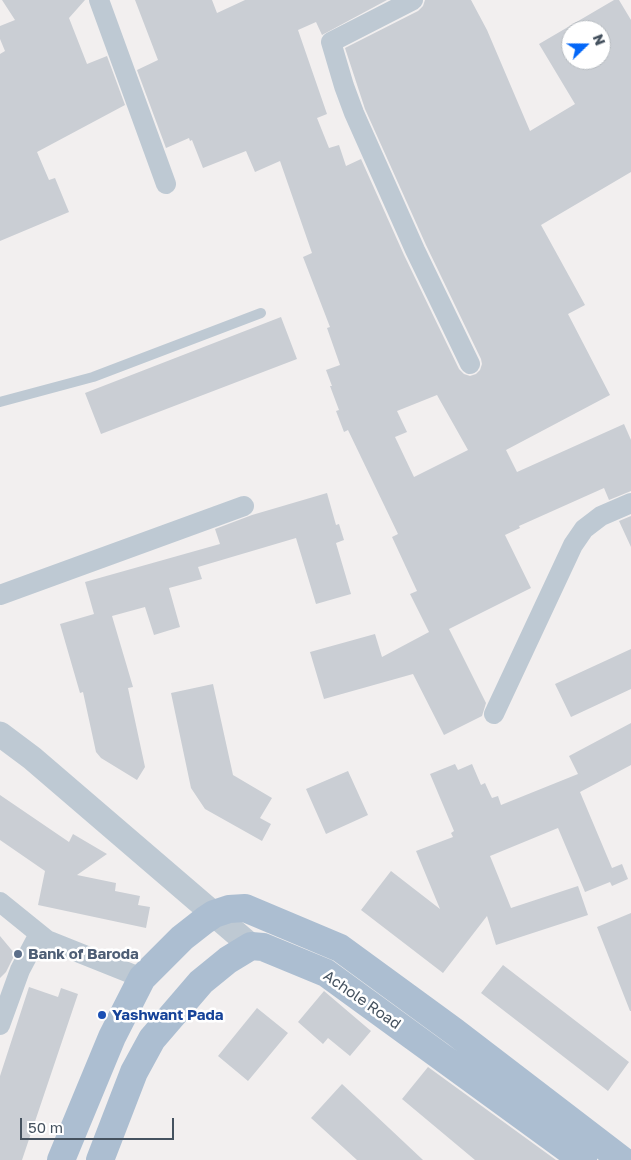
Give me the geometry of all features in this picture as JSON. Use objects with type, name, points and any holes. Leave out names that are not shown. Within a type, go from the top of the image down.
[{"type":"main road","name":"Achole Road","points":[[214,914],[229,909],[245,908],[340,948],[455,1032],[622,1160]]},
{"type":"main road","points":[[61,1160],[112,1037],[142,978],[182,938],[214,914]]},
{"type":"main road","name":"Achole Road","points":[[251,946],[263,947],[326,973],[583,1160]]},
{"type":"main road","points":[[100,1160],[134,1072],[152,1040],[201,982],[228,960],[251,946]]},
{"type":"street","points":[[99,0],[166,184]]},
{"type":"street","points":[[413,0],[331,42],[354,113],[415,250],[470,364]]},
{"type":"street","points":[[494,714],[573,545],[584,529],[596,520],[631,502]]},
{"type":"street","points":[[0,595],[244,506]]},
{"type":"street","name":"Achole Road","points":[[0,734],[32,758],[251,946]]},
{"type":"street","points":[[0,902],[47,940],[142,978]]},
{"type":"street","points":[[0,1025],[20,970],[39,934]]},
{"type":"lane","points":[[0,402],[93,377],[261,314]]},
{"type":"building","points":[[2,0],[85,0],[69,18],[87,64],[107,56],[125,105],[37,152],[49,180],[55,178],[69,212],[0,241],[0,54],[5,51],[0,39],[0,26],[15,20]]},
{"type":"building","points":[[135,0],[212,0],[217,13],[245,0],[387,0],[322,35],[316,22],[298,30],[327,114],[317,118],[329,148],[339,145],[346,166],[361,159],[404,255],[459,369],[464,374],[470,376],[480,370],[481,359],[426,245],[365,109],[345,48],[418,11],[423,6],[425,0],[471,0],[487,30],[530,131],[575,104],[539,44],[561,31],[561,70],[611,70],[611,20],[580,20],[614,0],[619,0],[631,20],[631,172],[541,225],[585,305],[568,314],[610,395],[506,450],[517,472],[624,424],[631,440],[631,491],[609,500],[604,488],[519,526],[520,528],[505,535],[531,588],[449,629],[486,703],[482,716],[444,735],[413,674],[324,699],[310,652],[375,634],[382,657],[429,632],[410,594],[417,591],[392,537],[398,534],[348,430],[344,432],[336,411],[339,410],[326,370],[340,365],[327,328],[330,327],[303,257],[312,253],[280,161],[255,172],[246,151],[203,168],[192,140],[190,141],[189,138],[166,148],[137,70],[158,60]],"holes":[[[437,395],[468,450],[414,477],[395,437],[407,432],[397,411]]]},
{"type":"building","points":[[281,317],[297,359],[101,434],[85,393]]},
{"type":"building","points":[[327,493],[336,525],[339,524],[344,540],[336,543],[351,594],[316,604],[296,538],[198,567],[202,579],[169,588],[180,627],[154,635],[145,607],[112,616],[133,687],[128,688],[145,767],[137,780],[101,758],[96,752],[83,692],[80,693],[60,624],[94,614],[85,582],[220,544],[215,529],[252,515]]},
{"type":"building","points":[[631,516],[631,547],[619,521]]},
{"type":"building","points":[[631,649],[631,689],[571,717],[555,684]]},
{"type":"building","points":[[213,684],[233,775],[272,798],[260,818],[271,824],[262,841],[205,809],[191,788],[171,693]]},
{"type":"building","points":[[631,723],[631,765],[580,792],[612,868],[622,864],[628,879],[612,886],[610,882],[585,892],[558,828],[490,856],[511,908],[578,886],[588,915],[496,945],[487,916],[443,973],[361,910],[391,871],[440,909],[416,851],[453,837],[451,833],[454,831],[430,774],[455,764],[458,770],[472,764],[481,785],[485,783],[492,798],[498,796],[501,805],[578,774],[569,756]]},
{"type":"building","points":[[348,771],[368,815],[326,834],[306,789]]},
{"type":"building","points":[[0,795],[69,842],[73,834],[107,854],[77,875],[116,883],[115,891],[140,896],[138,905],[150,907],[146,928],[38,905],[45,871],[0,840]]},
{"type":"building","points":[[631,913],[631,1011],[630,1011],[597,927]]},
{"type":"building","points":[[0,936],[15,954],[6,972],[0,978]]},
{"type":"building","points":[[503,965],[629,1062],[608,1091],[481,993]]},
{"type":"building","points":[[29,987],[58,997],[61,988],[78,994],[22,1160],[0,1160],[0,1076]]},
{"type":"building","points":[[324,991],[371,1031],[350,1056],[328,1038],[323,1044],[298,1022]]},
{"type":"building","points":[[257,1008],[288,1033],[248,1081],[218,1056]]},
{"type":"building","points":[[428,1067],[556,1160],[475,1160],[402,1099]]},
{"type":"building","points":[[342,1084],[423,1160],[357,1160],[311,1118]]},
{"type":"place","name":"Bank of Baroda","points":[[18,954]]},
{"type":"place","name":"Yashwant Pada","points":[[102,1015]]}]
